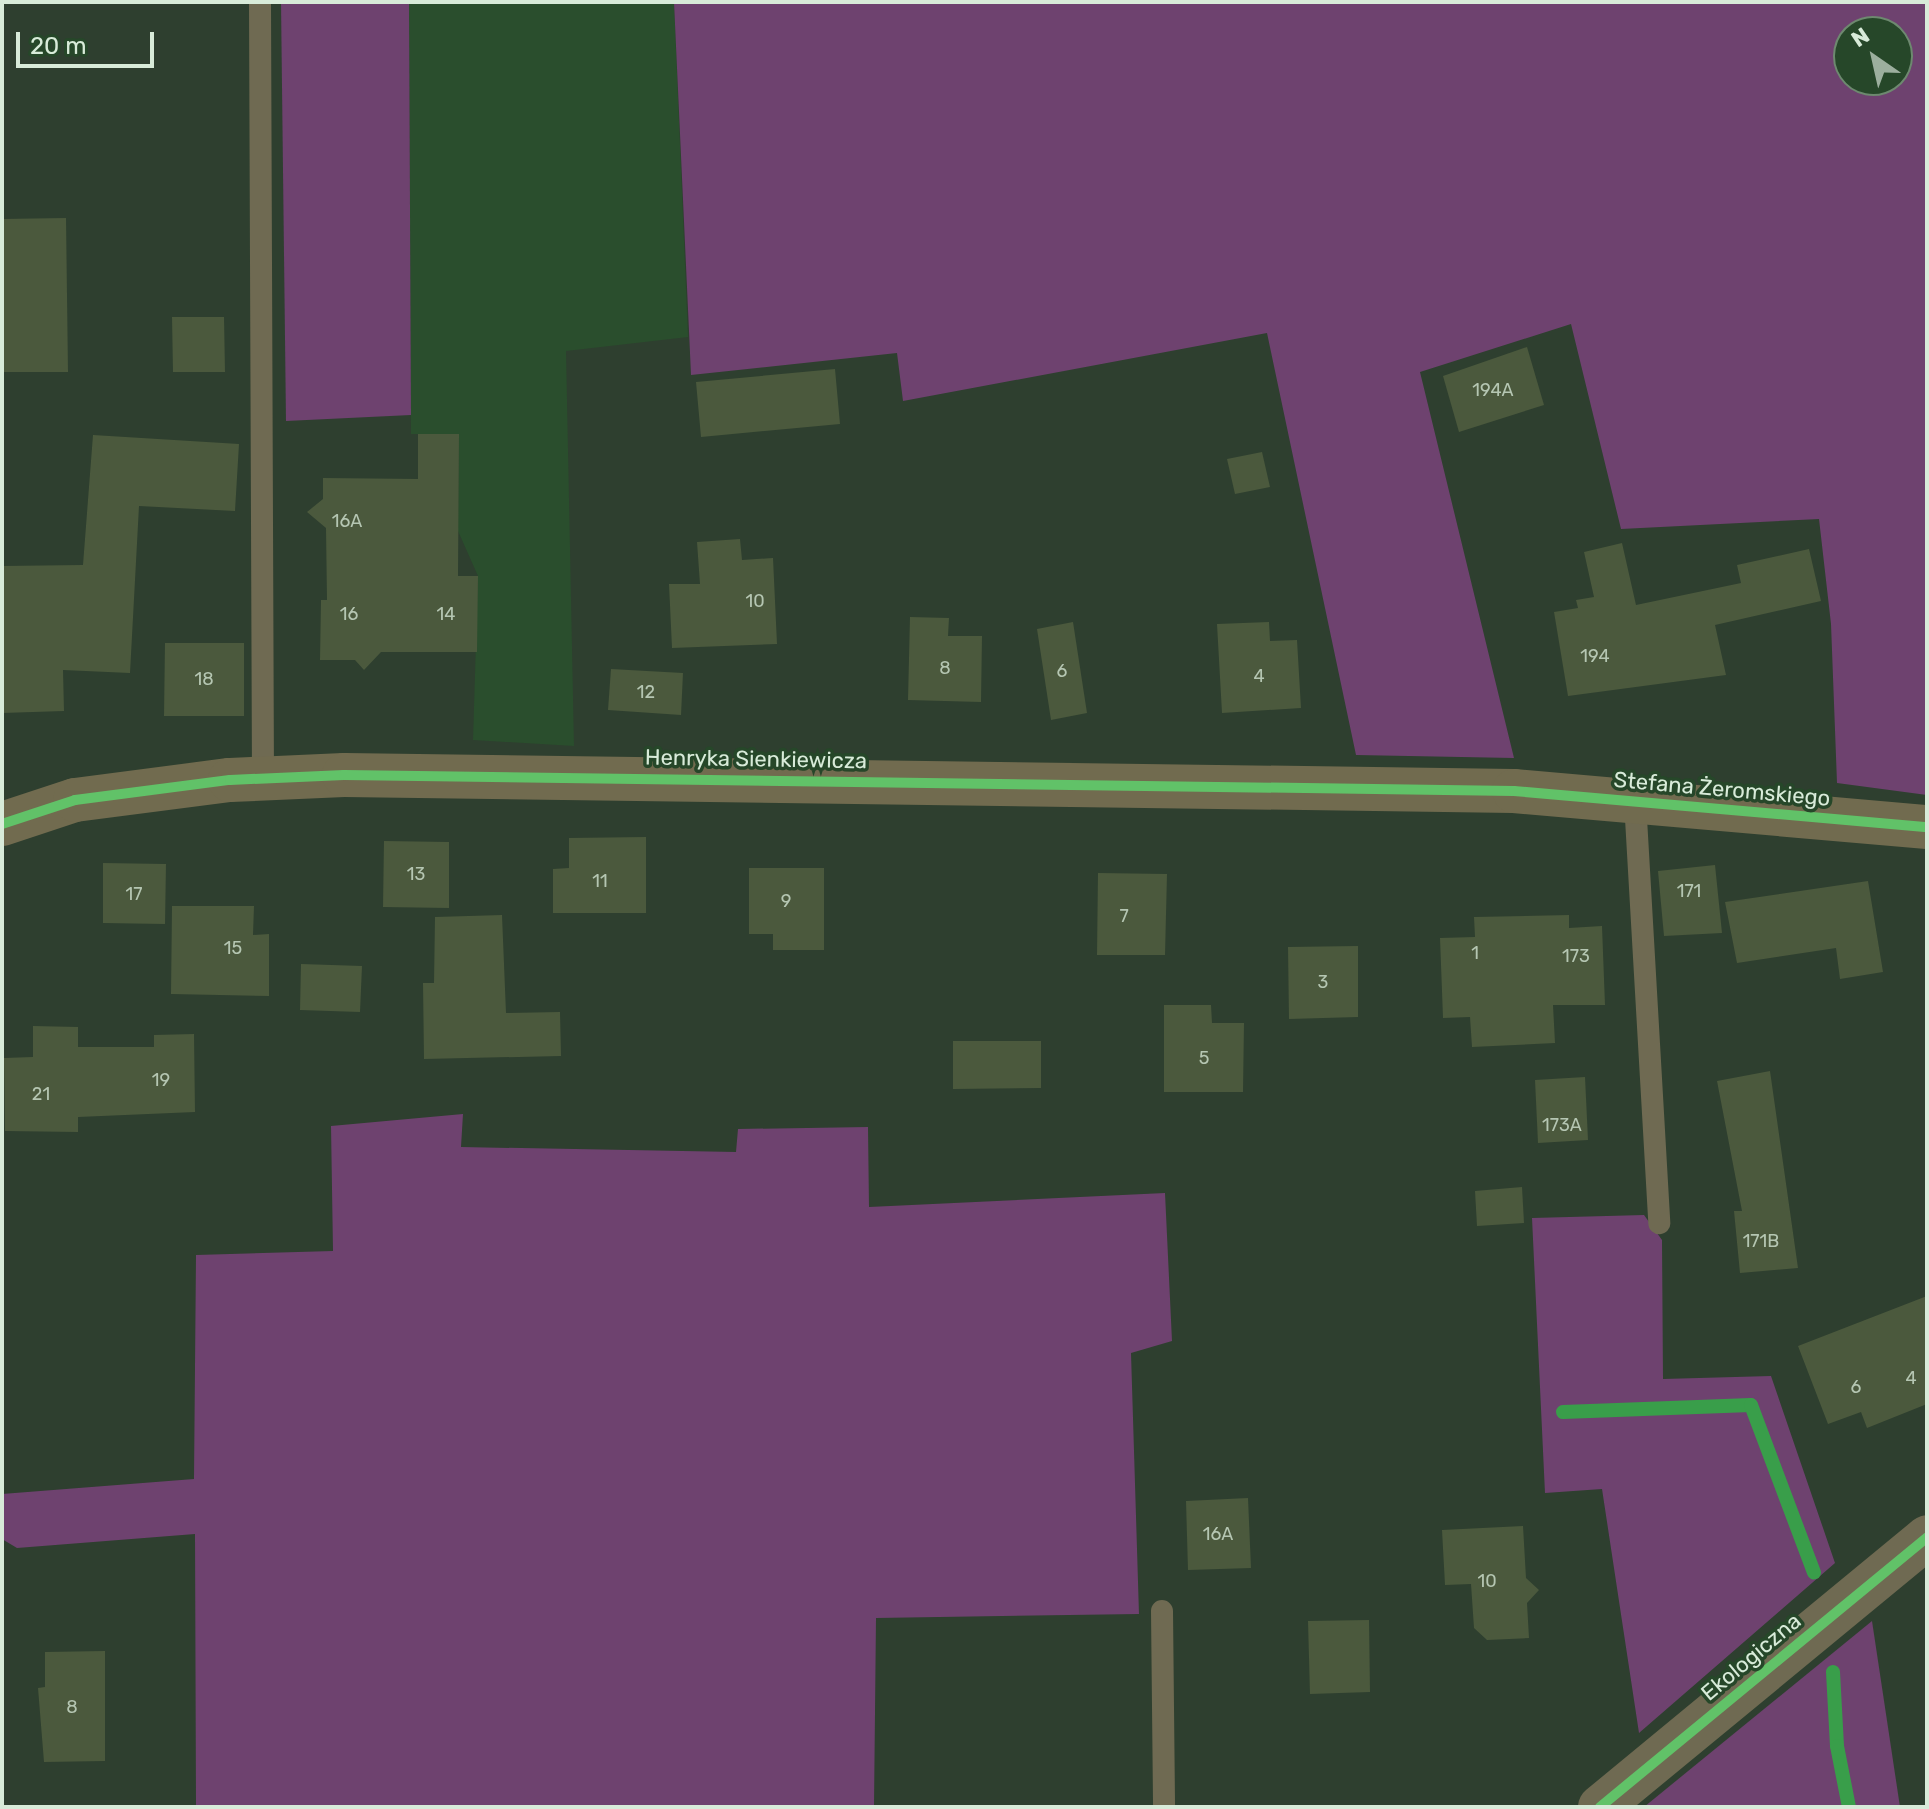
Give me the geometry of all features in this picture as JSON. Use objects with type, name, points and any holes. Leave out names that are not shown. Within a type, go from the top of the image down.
[{"type":"street","name":"Henryka Sienkiewicza","points":[[2,824],[75,800],[263,779],[500,776],[1514,791]]},
{"type":"street","name":"Stefana Żeromskiego","points":[[1514,791],[1927,827]]},
{"type":"street","name":"Ekologiczna","points":[[1600,1807],[1927,1537]]},
{"type":"lane","points":[[260,2],[263,779]]},
{"type":"lane","points":[[1635,801],[1659,1223]]},
{"type":"lane","points":[[1162,1611],[1164,1807]]},
{"type":"shaded area","points":[[281,2],[409,2],[411,415],[286,421]]},
{"type":"shaded area","points":[[409,2],[674,2],[688,337],[566,351],[574,746],[473,740],[478,576],[458,531],[459,434],[411,434]]},
{"type":"shaded area","points":[[674,2],[1927,2],[1927,795],[1837,783],[1831,624],[1819,519],[1621,529],[1571,324],[1420,372],[1514,758],[1356,755],[1267,333],[903,401],[897,353],[691,375]]},
{"type":"shaded area","points":[[463,1114],[461,1147],[736,1152],[738,1129],[868,1127],[869,1207],[1165,1193],[1172,1341],[1131,1353],[1139,1614],[876,1618],[874,1807],[196,1807],[195,1534],[17,1548],[2,1539],[2,1494],[194,1479],[196,1255],[333,1251],[331,1126]]},
{"type":"shaded area","points":[[1644,1215],[1662,1240],[1663,1379],[1771,1376],[1835,1563],[1639,1733],[1602,1489],[1545,1493],[1532,1218]]},
{"type":"shaded area","points":[[1872,1621],[1900,1807],[1644,1807]]},
{"type":"building","points":[[66,218],[68,372],[2,372],[2,219]]},
{"type":"building","points":[[172,317],[224,317],[225,372],[173,372]]},
{"type":"building","points":[[1527,347],[1544,405],[1459,432],[1443,376]]},
{"type":"building","points":[[835,369],[840,424],[701,437],[696,382]]},
{"type":"building","points":[[418,434],[459,434],[458,576],[478,576],[477,652],[381,652],[364,670],[355,660],[320,660],[321,600],[327,600],[326,528],[307,512],[323,499],[323,478],[418,479]]},
{"type":"building","points":[[93,435],[239,444],[235,511],[139,506],[130,673],[63,670],[64,711],[2,713],[2,566],[83,565]]},
{"type":"building","points":[[1262,452],[1270,487],[1235,494],[1227,459]]},
{"type":"building","points":[[740,539],[742,560],[773,558],[777,644],[672,648],[669,584],[700,584],[697,542]]},
{"type":"building","points":[[1622,543],[1636,605],[1741,583],[1737,565],[1809,549],[1821,601],[1715,625],[1726,675],[1568,696],[1554,612],[1578,608],[1576,600],[1594,597],[1584,552]]},
{"type":"building","points":[[910,617],[949,618],[948,636],[982,636],[981,702],[908,700]]},
{"type":"building","points":[[1073,622],[1087,713],[1051,720],[1037,629]]},
{"type":"building","points":[[1269,622],[1270,641],[1297,640],[1301,708],[1222,713],[1217,624]]},
{"type":"building","points":[[165,643],[244,643],[244,716],[164,716]]},
{"type":"building","points":[[611,669],[683,673],[681,715],[608,710]]},
{"type":"building","points":[[646,837],[646,913],[553,913],[553,869],[569,868],[569,838]]},
{"type":"building","points":[[384,841],[449,842],[449,908],[383,907]]},
{"type":"building","points":[[103,863],[166,864],[165,924],[103,923]]},
{"type":"building","points":[[1715,865],[1722,933],[1664,936],[1658,871]]},
{"type":"building","points":[[749,868],[824,868],[824,950],[773,950],[773,934],[749,934]]},
{"type":"building","points":[[1098,873],[1167,874],[1165,955],[1097,955]]},
{"type":"building","points":[[1868,881],[1883,972],[1840,979],[1836,948],[1737,963],[1725,902]]},
{"type":"building","points":[[172,906],[254,906],[253,935],[269,934],[269,996],[171,994]]},
{"type":"building","points":[[502,915],[506,1013],[560,1012],[561,1056],[424,1059],[423,983],[434,983],[435,917]]},
{"type":"building","points":[[1569,915],[1569,928],[1602,926],[1605,1005],[1553,1005],[1555,1043],[1472,1047],[1470,1017],[1443,1018],[1440,938],[1475,937],[1474,917]]},
{"type":"building","points":[[1358,946],[1358,1017],[1289,1019],[1288,947]]},
{"type":"building","points":[[301,964],[362,966],[360,1012],[300,1010]]},
{"type":"building","points":[[1164,1005],[1211,1005],[1212,1023],[1244,1023],[1243,1092],[1164,1092]]},
{"type":"building","points":[[33,1026],[78,1027],[78,1047],[154,1047],[154,1035],[194,1034],[195,1112],[78,1117],[78,1132],[5,1131],[4,1058],[33,1057]]},
{"type":"building","points":[[953,1041],[1041,1041],[1041,1088],[953,1089]]},
{"type":"building","points":[[1770,1071],[1798,1268],[1740,1273],[1734,1211],[1742,1211],[1717,1081]]},
{"type":"building","points":[[1585,1077],[1588,1140],[1538,1143],[1535,1080]]},
{"type":"building","points":[[1522,1187],[1524,1223],[1477,1226],[1475,1191]]},
{"type":"building","points":[[1927,1296],[1927,1404],[1867,1428],[1861,1412],[1828,1424],[1798,1346]]},
{"type":"building","points":[[1248,1498],[1251,1568],[1188,1570],[1186,1501]]},
{"type":"building","points":[[1523,1526],[1526,1578],[1539,1590],[1527,1603],[1529,1638],[1487,1640],[1474,1628],[1471,1584],[1445,1585],[1442,1530]]},
{"type":"building","points":[[1369,1620],[1370,1692],[1310,1694],[1308,1621]]},
{"type":"building","points":[[105,1651],[105,1761],[44,1762],[38,1688],[45,1687],[45,1652]]},
{"type":"waterway","points":[[1563,1412],[1751,1405],[1814,1573]]},
{"type":"waterway","points":[[1833,1672],[1837,1746],[1849,1807]]},
{"type":"cycle path","points":[[2,824],[75,800],[230,780],[344,775],[1514,791],[1927,827]]},
{"type":"cycle path","points":[[1600,1807],[1927,1537]]}]
